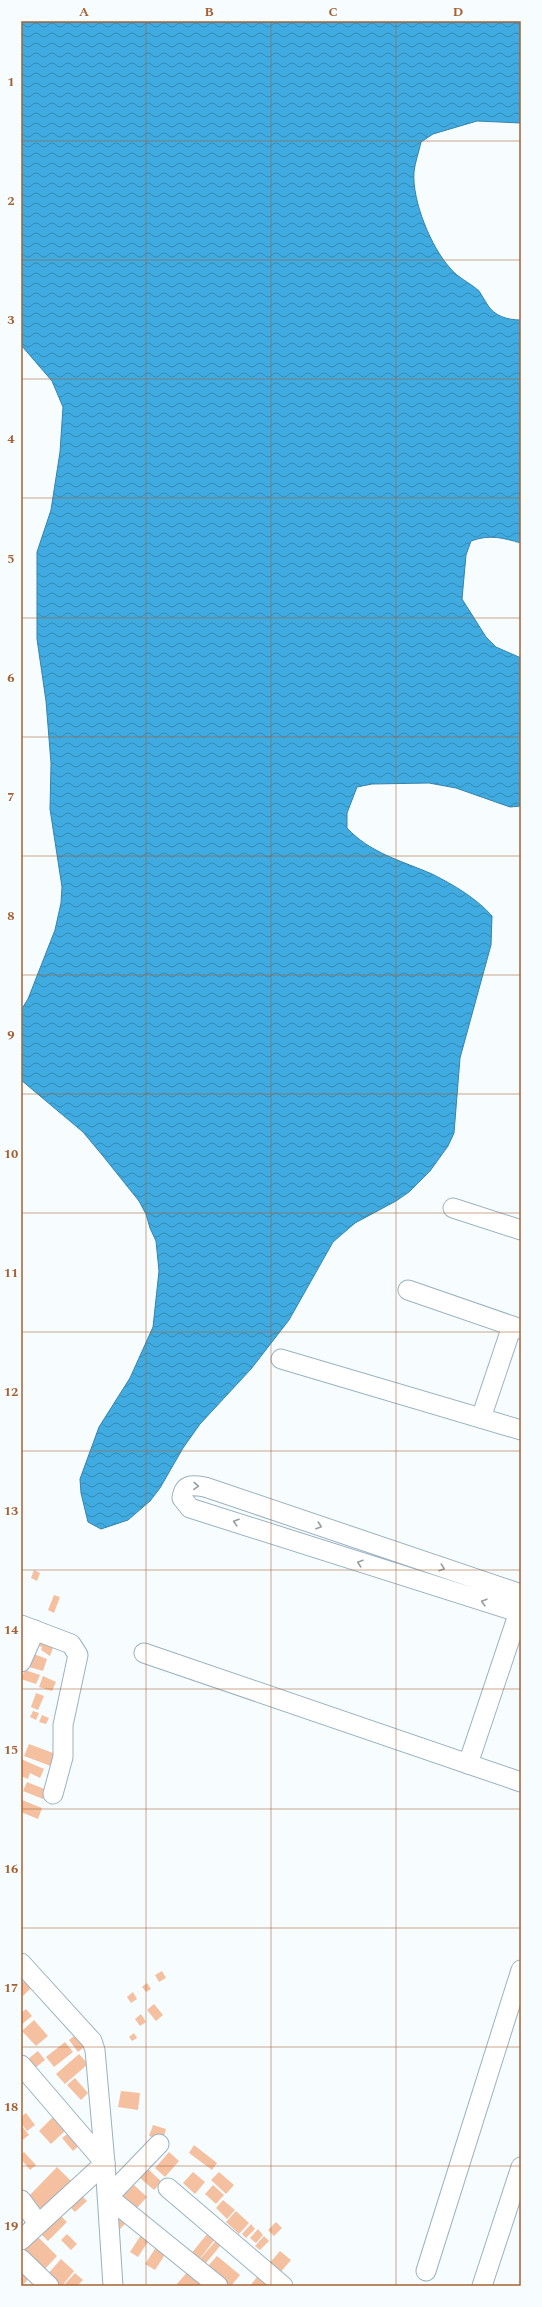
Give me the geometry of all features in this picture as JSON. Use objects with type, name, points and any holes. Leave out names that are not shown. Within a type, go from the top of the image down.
[{"type":"street","points":[[453,1208],[521,1230]]},
{"type":"street","points":[[408,1290],[516,1327],[481,1418]]},
{"type":"street","points":[[281,1359],[521,1430]]},
{"type":"street","points":[[468,1764],[520,1611],[190,1508],[182,1498],[183,1491],[187,1486],[205,1486],[521,1594]]},
{"type":"street","points":[[21,1662],[28,1628],[71,1644],[78,1655],[63,1726],[63,1757],[53,1794]]},
{"type":"street","points":[[144,1653],[521,1782]]},
{"type":"street","points":[[21,1964],[92,2041],[97,2063],[106,2163],[113,2286]]},
{"type":"street","points":[[426,2272],[521,1970]]},
{"type":"street","points":[[21,2065],[106,2163]]},
{"type":"street","points":[[108,2197],[159,2144]]},
{"type":"street","points":[[21,2240],[106,2163]]},
{"type":"street","points":[[482,2286],[521,2167]]},
{"type":"street","points":[[168,2188],[283,2286]]},
{"type":"street","points":[[108,2197],[218,2286]]},
{"type":"street","points":[[21,2200],[38,2223]]},
{"type":"street","points":[[21,2259],[49,2286]]},
{"type":"water","points":[[21,21],[521,21],[521,123],[477,121],[433,134],[421,142],[415,164],[414,184],[424,223],[436,248],[450,268],[456,275],[479,291],[493,312],[506,318],[521,320],[521,543],[502,538],[490,537],[471,541],[466,555],[462,599],[486,637],[496,647],[521,658],[521,806],[510,807],[456,788],[429,783],[372,784],[357,787],[347,813],[347,828],[356,837],[387,856],[432,874],[464,892],[486,909],[492,916],[491,945],[460,1058],[454,1133],[448,1146],[430,1171],[409,1192],[396,1201],[355,1223],[333,1242],[289,1320],[251,1369],[200,1424],[183,1448],[160,1488],[150,1501],[128,1520],[101,1529],[88,1522],[81,1493],[80,1479],[99,1427],[130,1378],[153,1327],[159,1271],[156,1241],[146,1214],[139,1201],[83,1132],[21,1080],[21,1010],[28,999],[55,930],[61,903],[62,887],[50,809],[51,763],[46,701],[37,639],[37,552],[51,510],[60,452],[63,407],[52,381],[21,345]]},
{"type":"building","points":[[34,1570],[40,1573],[37,1581],[31,1578]]},
{"type":"building","points":[[54,1595],[60,1597],[54,1613],[48,1610]]},
{"type":"building","points":[[39,1637],[55,1643],[50,1656],[41,1650],[42,1647],[36,1645]]},
{"type":"building","points":[[34,1654],[47,1659],[43,1671],[29,1667]]},
{"type":"building","points":[[25,1670],[40,1675],[36,1684],[21,1679]]},
{"type":"building","points":[[43,1676],[56,1682],[52,1691],[39,1687]]},
{"type":"building","points":[[36,1693],[44,1696],[38,1710],[31,1707]]},
{"type":"building","points":[[33,1711],[39,1713],[36,1720],[30,1717]]},
{"type":"building","points":[[42,1715],[49,1718],[46,1724],[39,1722]]},
{"type":"building","points":[[29,1744],[61,1756],[56,1768],[24,1756]]},
{"type":"building","points":[[21,1759],[44,1769],[40,1778],[30,1773],[28,1779],[21,1776]]},
{"type":"building","points":[[27,1782],[47,1790],[43,1799],[23,1791]]},
{"type":"building","points":[[22,1800],[42,1808],[38,1819],[21,1812]]},
{"type":"building","points":[[162,1971],[166,1978],[159,1982],[155,1975]]},
{"type":"building","points":[[31,1975],[37,1982],[23,1996],[21,1984]]},
{"type":"building","points":[[147,1983],[151,1989],[146,1992],[142,1987]]},
{"type":"building","points":[[133,1992],[137,1999],[131,2003],[127,1997]]},
{"type":"building","points":[[154,2004],[163,2015],[156,2021],[147,2010]]},
{"type":"building","points":[[26,2009],[32,2016],[21,2025],[21,2013]]},
{"type":"building","points":[[141,2014],[146,2022],[140,2026],[135,2019]]},
{"type":"building","points":[[34,2020],[48,2036],[36,2046],[22,2031]]},
{"type":"building","points":[[79,2032],[88,2044],[78,2052],[69,2040]]},
{"type":"building","points":[[134,2033],[137,2038],[132,2041],[129,2037]]},
{"type":"building","points":[[65,2042],[73,2052],[54,2067],[46,2057]]},
{"type":"building","points":[[38,2051],[45,2060],[35,2068],[28,2059]]},
{"type":"building","points":[[79,2054],[88,2064],[65,2084],[56,2074]]},
{"type":"building","points":[[75,2078],[88,2093],[81,2100],[67,2085]]},
{"type":"building","points":[[121,2091],[140,2093],[138,2110],[118,2107]]},
{"type":"building","points":[[26,2113],[35,2125],[27,2131],[21,2123],[21,2117]]},
{"type":"building","points":[[54,2116],[67,2129],[51,2144],[39,2131]]},
{"type":"building","points":[[21,2125],[29,2135],[21,2141]]},
{"type":"building","points":[[153,2125],[166,2129],[163,2140],[149,2136]]},
{"type":"building","points":[[71,2131],[82,2143],[73,2151],[62,2138]]},
{"type":"building","points":[[194,2145],[217,2163],[212,2170],[189,2153]]},
{"type":"building","points":[[24,2152],[36,2165],[30,2170],[21,2159],[21,2155]]},
{"type":"building","points":[[169,2152],[179,2161],[165,2177],[155,2168]]},
{"type":"building","points":[[57,2167],[71,2181],[42,2211],[28,2197]]},
{"type":"building","points":[[148,2169],[162,2182],[154,2190],[140,2178]]},
{"type":"building","points":[[193,2172],[205,2182],[195,2194],[183,2183]]},
{"type":"building","points":[[219,2172],[234,2185],[226,2194],[211,2180]]},
{"type":"building","points":[[134,2185],[147,2197],[136,2209],[123,2196]]},
{"type":"building","points":[[213,2185],[224,2195],[216,2204],[205,2194]]},
{"type":"building","points":[[80,2194],[87,2201],[75,2212],[68,2205]]},
{"type":"building","points":[[223,2200],[235,2210],[227,2219],[216,2208]]},
{"type":"building","points":[[236,2211],[249,2223],[239,2234],[226,2222]]},
{"type":"building","points":[[59,2214],[67,2222],[48,2241],[40,2233]]},
{"type":"building","points":[[114,2214],[126,2223],[118,2231]]},
{"type":"building","points":[[276,2222],[282,2228],[274,2236],[268,2230]]},
{"type":"building","points":[[251,2224],[255,2229],[246,2238],[242,2234]]},
{"type":"building","points":[[212,2228],[219,2234],[198,2261],[190,2255]]},
{"type":"building","points":[[258,2229],[263,2235],[256,2243],[250,2238]]},
{"type":"building","points":[[67,2234],[77,2244],[71,2250],[61,2240]]},
{"type":"building","points":[[141,2235],[149,2240],[138,2257],[130,2252]]},
{"type":"building","points":[[37,2236],[57,2256],[44,2270],[23,2251]]},
{"type":"building","points":[[220,2236],[225,2240],[206,2263],[200,2259]]},
{"type":"building","points":[[264,2236],[269,2241],[260,2250],[255,2246]]},
{"type":"building","points":[[157,2246],[166,2253],[155,2270],[145,2264]]},
{"type":"building","points":[[280,2251],[291,2260],[279,2274],[268,2265]]},
{"type":"building","points":[[217,2256],[240,2275],[231,2286],[207,2267]]},
{"type":"building","points":[[61,2259],[74,2271],[62,2286],[59,2286],[47,2275]]},
{"type":"building","points":[[21,2267],[31,2276],[22,2286],[21,2286]]},
{"type":"building","points":[[189,2270],[203,2281],[199,2286],[176,2285]]},
{"type":"building","points":[[75,2273],[83,2280],[77,2286],[63,2286]]},
{"type":"building","points":[[257,2277],[267,2286],[250,2286]]}]
